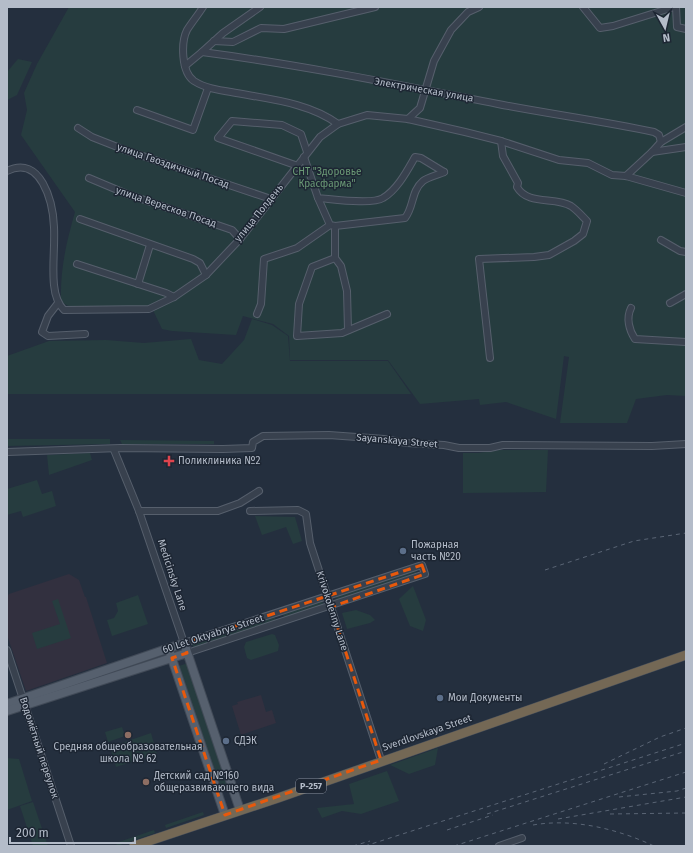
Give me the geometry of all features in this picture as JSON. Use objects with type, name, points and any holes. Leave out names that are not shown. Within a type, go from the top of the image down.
[{"type":"highway","name":"Sverdlovskaya Street","points":[[225,815],[686,655]]},
{"type":"highway","name":"Р-257","points":[[134,846],[225,815]]},
{"type":"main road","name":"60 Let Oktyabrya Street","points":[[7,704],[184,643]]},
{"type":"main road","name":"Medicinsky Lane","points":[[184,643],[240,810]]},
{"type":"main road","points":[[169,648],[225,815]]},
{"type":"main road","name":"60 Let Oktyabrya Street","points":[[7,711],[187,653]]},
{"type":"street","points":[[203,7],[186,31],[183,58],[185,66],[193,80],[208,88],[278,100],[326,115],[338,124]]},
{"type":"street","points":[[185,66],[214,41],[260,7]]},
{"type":"street","points":[[214,41],[233,42],[261,28],[284,29],[375,7]]},
{"type":"street","points":[[408,119],[420,108],[434,61],[451,30],[468,12],[479,7]]},
{"type":"street","points":[[583,7],[600,28],[612,26],[675,7],[677,27],[686,29]]},
{"type":"street","name":"Электрическая улица","points":[[202,52],[426,89],[654,132],[659,135],[661,142]]},
{"type":"street","points":[[137,110],[193,130],[208,88]]},
{"type":"street","name":"улица Полдень","points":[[58,303],[64,310],[149,309],[174,297],[206,275],[240,239],[320,137],[338,124],[367,115],[408,119],[501,141],[559,160],[588,163],[612,175],[626,176],[686,193]]},
{"type":"street","points":[[298,166],[218,138],[232,121],[282,125],[301,134],[318,198],[332,225],[335,258],[341,266],[347,291],[348,330]]},
{"type":"street","name":"улица Гвоздичный Посад","points":[[78,128],[92,136],[125,150],[270,199]]},
{"type":"street","points":[[626,176],[661,142],[686,128]]},
{"type":"street","points":[[490,358],[479,259],[548,255],[569,244],[583,234],[587,221],[571,206],[553,200],[534,199],[521,194],[517,187],[518,183],[503,156],[501,141]]},
{"type":"street","points":[[652,152],[686,147]]},
{"type":"street","points":[[257,314],[261,304],[264,259],[297,248],[332,225],[405,218],[409,213],[415,191],[424,180],[444,172],[421,158],[415,157],[393,190],[381,199],[359,201],[318,198]]},
{"type":"street","points":[[7,171],[19,167],[35,172],[40,178],[51,206],[54,227],[52,266],[58,303],[48,316],[42,332],[48,336],[85,334]]},
{"type":"street","name":"улица Вересков Посад","points":[[89,178],[127,194],[232,230],[240,239]]},
{"type":"street","points":[[80,219],[200,263],[206,275]]},
{"type":"street","points":[[661,240],[680,251],[686,252]]},
{"type":"street","points":[[138,284],[150,245]]},
{"type":"street","points":[[335,258],[312,267],[299,304],[297,336],[342,333],[387,314]]},
{"type":"street","points":[[77,264],[166,293],[174,297]]},
{"type":"street","points":[[670,303],[686,294]]},
{"type":"street","points":[[630,308],[628,313],[630,330],[635,339],[686,342]]},
{"type":"street","name":"Sayanskaya Street","points":[[114,450],[252,448],[253,442],[263,436],[307,435],[384,439],[407,443],[444,445],[459,448],[490,448],[503,445],[652,446],[686,444]]},
{"type":"street","points":[[7,452],[96,448],[114,450]]},
{"type":"street","name":"Medicinsky Lane","points":[[114,450],[139,511],[184,643]]},
{"type":"street","points":[[139,511],[218,511],[240,503],[259,491]]},
{"type":"street","name":"Krivokolenny Lane","points":[[250,510],[298,510],[306,514],[310,543],[381,760]]},
{"type":"street","name":"60 Let Oktyabrya Street","points":[[184,643],[422,564],[425,574],[331,607],[187,653]]},
{"type":"street","points":[[276,612],[280,623]]},
{"type":"street","name":"Водомётный переулок","points":[[7,650],[71,846]]},
{"type":"street","points":[[499,846],[522,838]]},
{"type":"highlighted area","points":[[422,565],[425,574],[331,607],[381,760],[225,815],[172,658],[187,653],[184,643]]},
{"type":"shaded area","points":[[69,574],[79,580],[107,663],[26,691],[7,635],[7,597],[9,594]]},
{"type":"shaded area","points":[[261,695],[266,712],[272,710],[276,723],[241,735],[232,706],[238,704],[237,702]]},
{"type":"green space","name":"СНТ \"Здоровье Красфарма\"","points":[[69,7],[686,7],[686,396],[667,395],[636,399],[627,423],[560,423],[569,357],[564,356],[556,419],[506,402],[480,405],[479,399],[420,404],[388,360],[290,360],[289,336],[273,324],[243,316],[236,335],[172,331],[162,329],[151,306],[72,308],[61,302],[64,257],[75,212],[21,135],[27,110],[24,93],[37,64]]},
{"type":"green space","points":[[18,59],[32,62],[17,95],[7,100],[7,72]]},
{"type":"green space","points":[[252,319],[272,325],[288,336],[290,361],[388,361],[411,394],[7,394],[7,356],[49,341],[106,340],[144,343],[191,339],[199,360],[222,364],[244,340]]},
{"type":"green space","points":[[7,439],[110,439],[110,444],[7,446]]},
{"type":"green space","points":[[120,440],[214,441],[214,444],[122,444]]},
{"type":"green space","points":[[500,450],[548,450],[546,492],[463,493],[463,453],[478,453]]},
{"type":"green space","points":[[90,453],[92,460],[49,475],[47,455]]},
{"type":"green space","points":[[37,480],[42,494],[52,491],[56,506],[23,517],[21,511],[7,515],[7,489]]},
{"type":"green space","points":[[255,516],[295,517],[302,541],[293,544],[286,527],[262,535]]},
{"type":"green space","points":[[416,570],[417,574],[337,602],[336,597]]},
{"type":"green space","points":[[413,586],[426,620],[423,631],[410,626],[399,599]]},
{"type":"green space","points":[[138,595],[148,624],[112,636],[107,620],[114,618],[118,611],[116,603]]},
{"type":"green space","points":[[58,599],[71,638],[37,649],[32,633],[60,624],[52,601]]},
{"type":"green space","points":[[322,601],[324,607],[285,620],[283,614]]},
{"type":"green space","points":[[356,610],[370,615],[375,620],[370,623],[347,629],[342,613]]},
{"type":"green space","points":[[275,617],[276,622],[194,649],[192,644]]},
{"type":"green space","points":[[272,634],[275,635],[279,645],[278,651],[251,660],[247,658],[244,647],[246,642]]},
{"type":"green space","points":[[188,663],[228,785],[219,788],[179,666]]},
{"type":"green space","points":[[122,727],[125,736],[108,742],[105,732]]},
{"type":"green space","points":[[151,733],[157,754],[116,767],[110,747]]},
{"type":"green space","points":[[438,748],[435,765],[409,774],[390,765]]},
{"type":"green space","points":[[7,758],[19,759],[32,801],[7,810]]},
{"type":"green space","points":[[387,771],[399,801],[361,814],[342,811],[322,818],[317,808],[354,804],[349,784]]},
{"type":"green space","points":[[33,802],[48,846],[33,846],[20,806]]},
{"type":"green space","points":[[203,812],[204,815],[166,828],[165,825]]},
{"type":"green space","points":[[154,830],[155,833],[117,846],[116,843]]},
{"type":"railway","points":[[545,570],[634,541],[686,533]]},
{"type":"railway","points":[[604,764],[660,737],[686,728]]},
{"type":"railway","points":[[365,846],[686,743]]},
{"type":"railway","points":[[487,814],[686,751]]},
{"type":"railway","points":[[454,846],[686,772]]},
{"type":"railway","points":[[619,797],[677,791],[686,788]]},
{"type":"railway","points":[[558,819],[686,797]]},
{"type":"railway","points":[[610,814],[686,813]]},
{"type":"railway","points":[[447,830],[493,815]]},
{"type":"railway","points":[[533,825],[564,823],[595,826],[626,835],[654,846]]},
{"type":"railway","points":[[353,846],[370,841]]},
{"type":"place","name":"Поликлиника №2","points":[[169,461]]},
{"type":"place","name":"Пожарная часть №20","points":[[403,551]]},
{"type":"place","name":"Мои Документы","points":[[440,698]]},
{"type":"place","name":"Средняя общеобразовательная школа № 62","points":[[128,735]]},
{"type":"place","name":"СДЭК","points":[[226,741]]},
{"type":"place","name":"Детский сад №160 общеразвивающего вида","points":[[146,782]]}]
